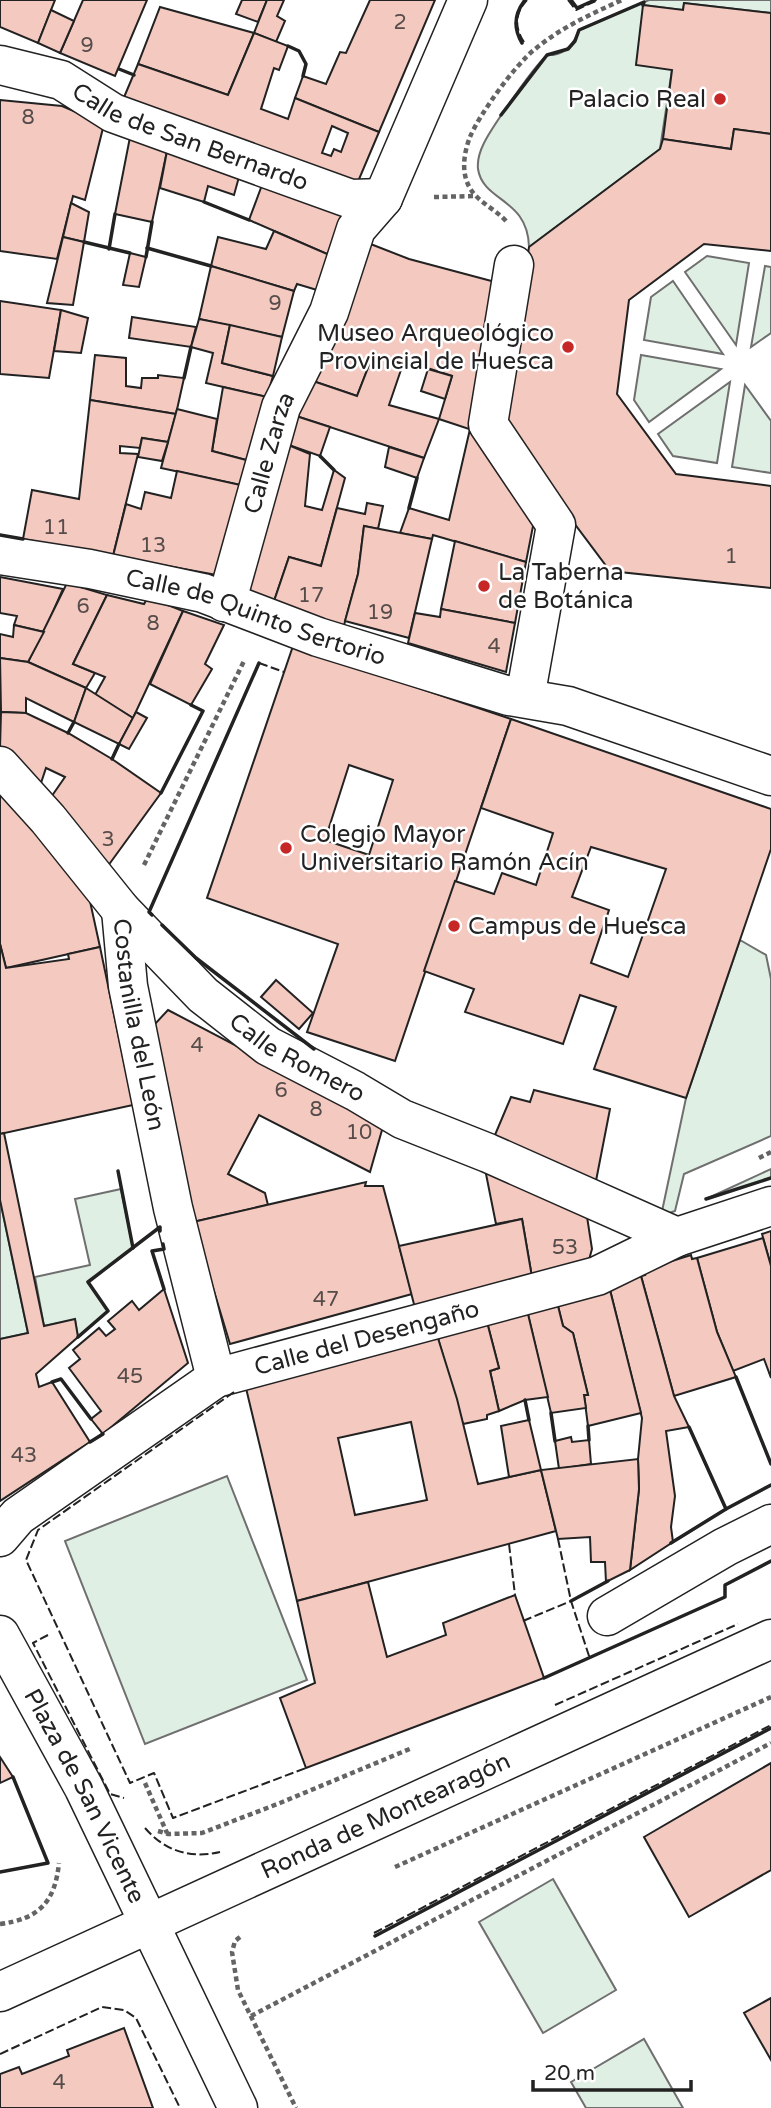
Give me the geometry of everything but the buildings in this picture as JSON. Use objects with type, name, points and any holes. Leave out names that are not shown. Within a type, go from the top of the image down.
[{"type":"street","name":"Calle Zarza","points":[[224,601],[231,586],[281,407],[329,312],[356,229],[383,198],[468,0]]},
{"type":"street","name":"Calle de San Bernardo","points":[[0,65],[61,80],[113,113],[351,199],[383,198]]},
{"type":"street","points":[[514,265],[488,424],[556,525],[517,697]]},
{"type":"street","name":"Calle de Quinto Sertorio","points":[[0,555],[90,569],[203,593],[318,638],[517,697],[568,706],[771,776]]},
{"type":"street","name":"Calle Romero","points":[[0,766],[48,819],[121,910],[203,995],[268,1046],[355,1091],[402,1119],[488,1153],[677,1237]]},
{"type":"street","name":"Costanilla del León","points":[[121,910],[128,986],[173,1208],[216,1378]]},
{"type":"street","name":"Calle del Desengaño","points":[[0,1537],[18,1516],[216,1378],[597,1276],[677,1237],[771,1206]]},
{"type":"street","points":[[607,1616],[725,1547],[771,1524]]},
{"type":"street","name":"Plaza de San Vicente","points":[[0,1635],[84,1788],[238,2108]]},
{"type":"street","name":"Ronda de Montearagón","points":[[0,1992],[771,1639]]},
{"type":"path","points":[[514,265],[514,237],[511,229],[500,215],[475,196],[467,181],[464,167],[471,134],[504,85],[532,51],[578,20],[622,0]]},
{"type":"path","name":"Costanilla del León","points":[[121,910],[232,688]]},
{"type":"path","points":[[392,1868],[771,1697]]},
{"type":"path","points":[[148,1827],[167,1833],[202,1833],[425,1743]]},
{"type":"path","points":[[251,2017],[771,1743]]},
{"type":"path","points":[[145,1783],[167,1833]]},
{"type":"path","points":[[0,1924],[24,1919],[47,1902],[57,1885],[59,1863]]},
{"type":"path","points":[[252,1932],[235,1941],[232,1952],[238,1990],[296,2108]]},
{"type":"green space","points":[[649,0],[771,0],[771,13],[684,3],[683,10],[644,5],[672,70],[660,149],[529,247],[527,231],[514,209],[482,180],[478,162],[484,143],[525,82],[548,55],[558,54],[566,49],[573,43],[579,30]]},
{"type":"green space","points":[[707,256],[749,263],[736,345],[685,272]]},
{"type":"green space","points":[[765,266],[771,267],[771,333],[751,347]]},
{"type":"green space","points":[[673,281],[723,354],[644,340],[651,297]]},
{"type":"green space","points":[[641,355],[721,369],[649,422],[634,400]]},
{"type":"green space","points":[[730,382],[717,463],[673,456],[658,434]]},
{"type":"green space","points":[[745,385],[771,421],[771,473],[732,467]]},
{"type":"green space","points":[[740,940],[766,955],[771,979],[771,1136],[684,1174],[675,1211],[661,1216],[686,1098]]},
{"type":"green space","points":[[771,1169],[771,1178],[706,1199]]},
{"type":"green space","points":[[121,1189],[133,1248],[88,1282],[108,1311],[78,1337],[75,1320],[44,1326],[35,1277],[90,1265],[75,1199]]},
{"type":"green space","points":[[0,1200],[28,1333],[0,1339]]},
{"type":"green space","points":[[227,1476],[307,1680],[145,1744],[65,1541]]},
{"type":"green space","points":[[553,1879],[616,1990],[543,2033],[479,1922]]},
{"type":"green space","points":[[644,2039],[683,2108],[586,2108],[571,2082]]},
{"type":"fence","points":[[524,42],[517,20],[527,0]]},
{"type":"fence","points":[[568,0],[576,10],[598,0]]},
{"type":"fence","points":[[259,663],[284,672]]},
{"type":"fence","points":[[234,1392],[38,1530],[26,1560],[130,1783],[154,1773],[173,1818],[306,1768]]},
{"type":"fence","points":[[558,1539],[571,1601],[590,1659]]},
{"type":"fence","points":[[509,1544],[515,1595]]},
{"type":"fence","points":[[523,1621],[571,1601]]},
{"type":"fence","points":[[555,1705],[738,1624]]},
{"type":"fence","points":[[48,1635],[33,1643],[110,1794],[124,1798]]},
{"type":"fence","points":[[374,1933],[771,1725]]},
{"type":"fence","points":[[145,1828],[170,1848],[188,1854],[220,1852]]},
{"type":"fence","points":[[0,2054],[102,2007],[124,2010],[136,2018],[180,2108]]},
{"type":"wall","points":[[522,43],[516,21],[525,0]]},
{"type":"wall","points":[[571,0],[577,8],[595,0]]},
{"type":"wall","points":[[501,115],[547,55],[568,49],[579,30],[644,2],[643,5]]},
{"type":"wall","points":[[288,46],[299,51],[306,64],[303,76]]},
{"type":"wall","points":[[119,69],[134,75]]},
{"type":"wall","points":[[204,202],[249,220]]},
{"type":"wall","points":[[109,249],[115,214]]},
{"type":"wall","points":[[146,257],[152,222]]},
{"type":"wall","points":[[84,242],[130,253]]},
{"type":"wall","points":[[147,248],[211,266]]},
{"type":"wall","points":[[184,378],[191,347]]},
{"type":"wall","points":[[320,456],[334,470]]},
{"type":"wall","points":[[409,508],[417,478]]},
{"type":"wall","points":[[0,535],[23,539]]},
{"type":"wall","points":[[152,915],[149,912],[259,663]]},
{"type":"wall","points":[[161,793],[203,711],[191,705]]},
{"type":"wall","points":[[68,733],[74,722]]},
{"type":"wall","points":[[112,759],[119,744]]},
{"type":"wall","points":[[162,925],[196,958],[314,1049]]},
{"type":"wall","points":[[118,1171],[133,1248]]},
{"type":"wall","points":[[706,1199],[771,1178]]},
{"type":"wall","points":[[78,1337],[108,1311],[88,1282],[160,1227],[160,1231]]},
{"type":"wall","points":[[163,1244],[164,1249],[152,1251],[164,1289]]},
{"type":"wall","points":[[736,1377],[771,1464]]},
{"type":"wall","points":[[52,1382],[61,1379],[91,1419]]},
{"type":"wall","points":[[525,1400],[529,1420]]},
{"type":"wall","points":[[551,1413],[555,1441]]},
{"type":"wall","points":[[588,1426],[589,1440]]},
{"type":"wall","points":[[689,1427],[726,1509]]},
{"type":"wall","points":[[90,1442],[103,1434]]},
{"type":"wall","points":[[671,1543],[771,1485]]},
{"type":"wall","points":[[544,1678],[725,1597],[725,1585],[771,1561]]},
{"type":"wall","points":[[571,1601],[608,1581]]},
{"type":"wall","points":[[375,1936],[771,1728]]},
{"type":"wall","points":[[0,1872],[48,1863],[13,1777]]},
{"type":"place","name":"Palacio Real","points":[[720,99]]},
{"type":"place","name":"Museo Arqueológico Provincial de Huesca","points":[[568,347]]},
{"type":"place","name":"La Taberna de Botánica","points":[[484,586]]},
{"type":"place","name":"Colegio Mayor Universitario Ramón Acín","points":[[286,848]]},
{"type":"place","name":"Campus de Huesca","points":[[454,926]]}]
